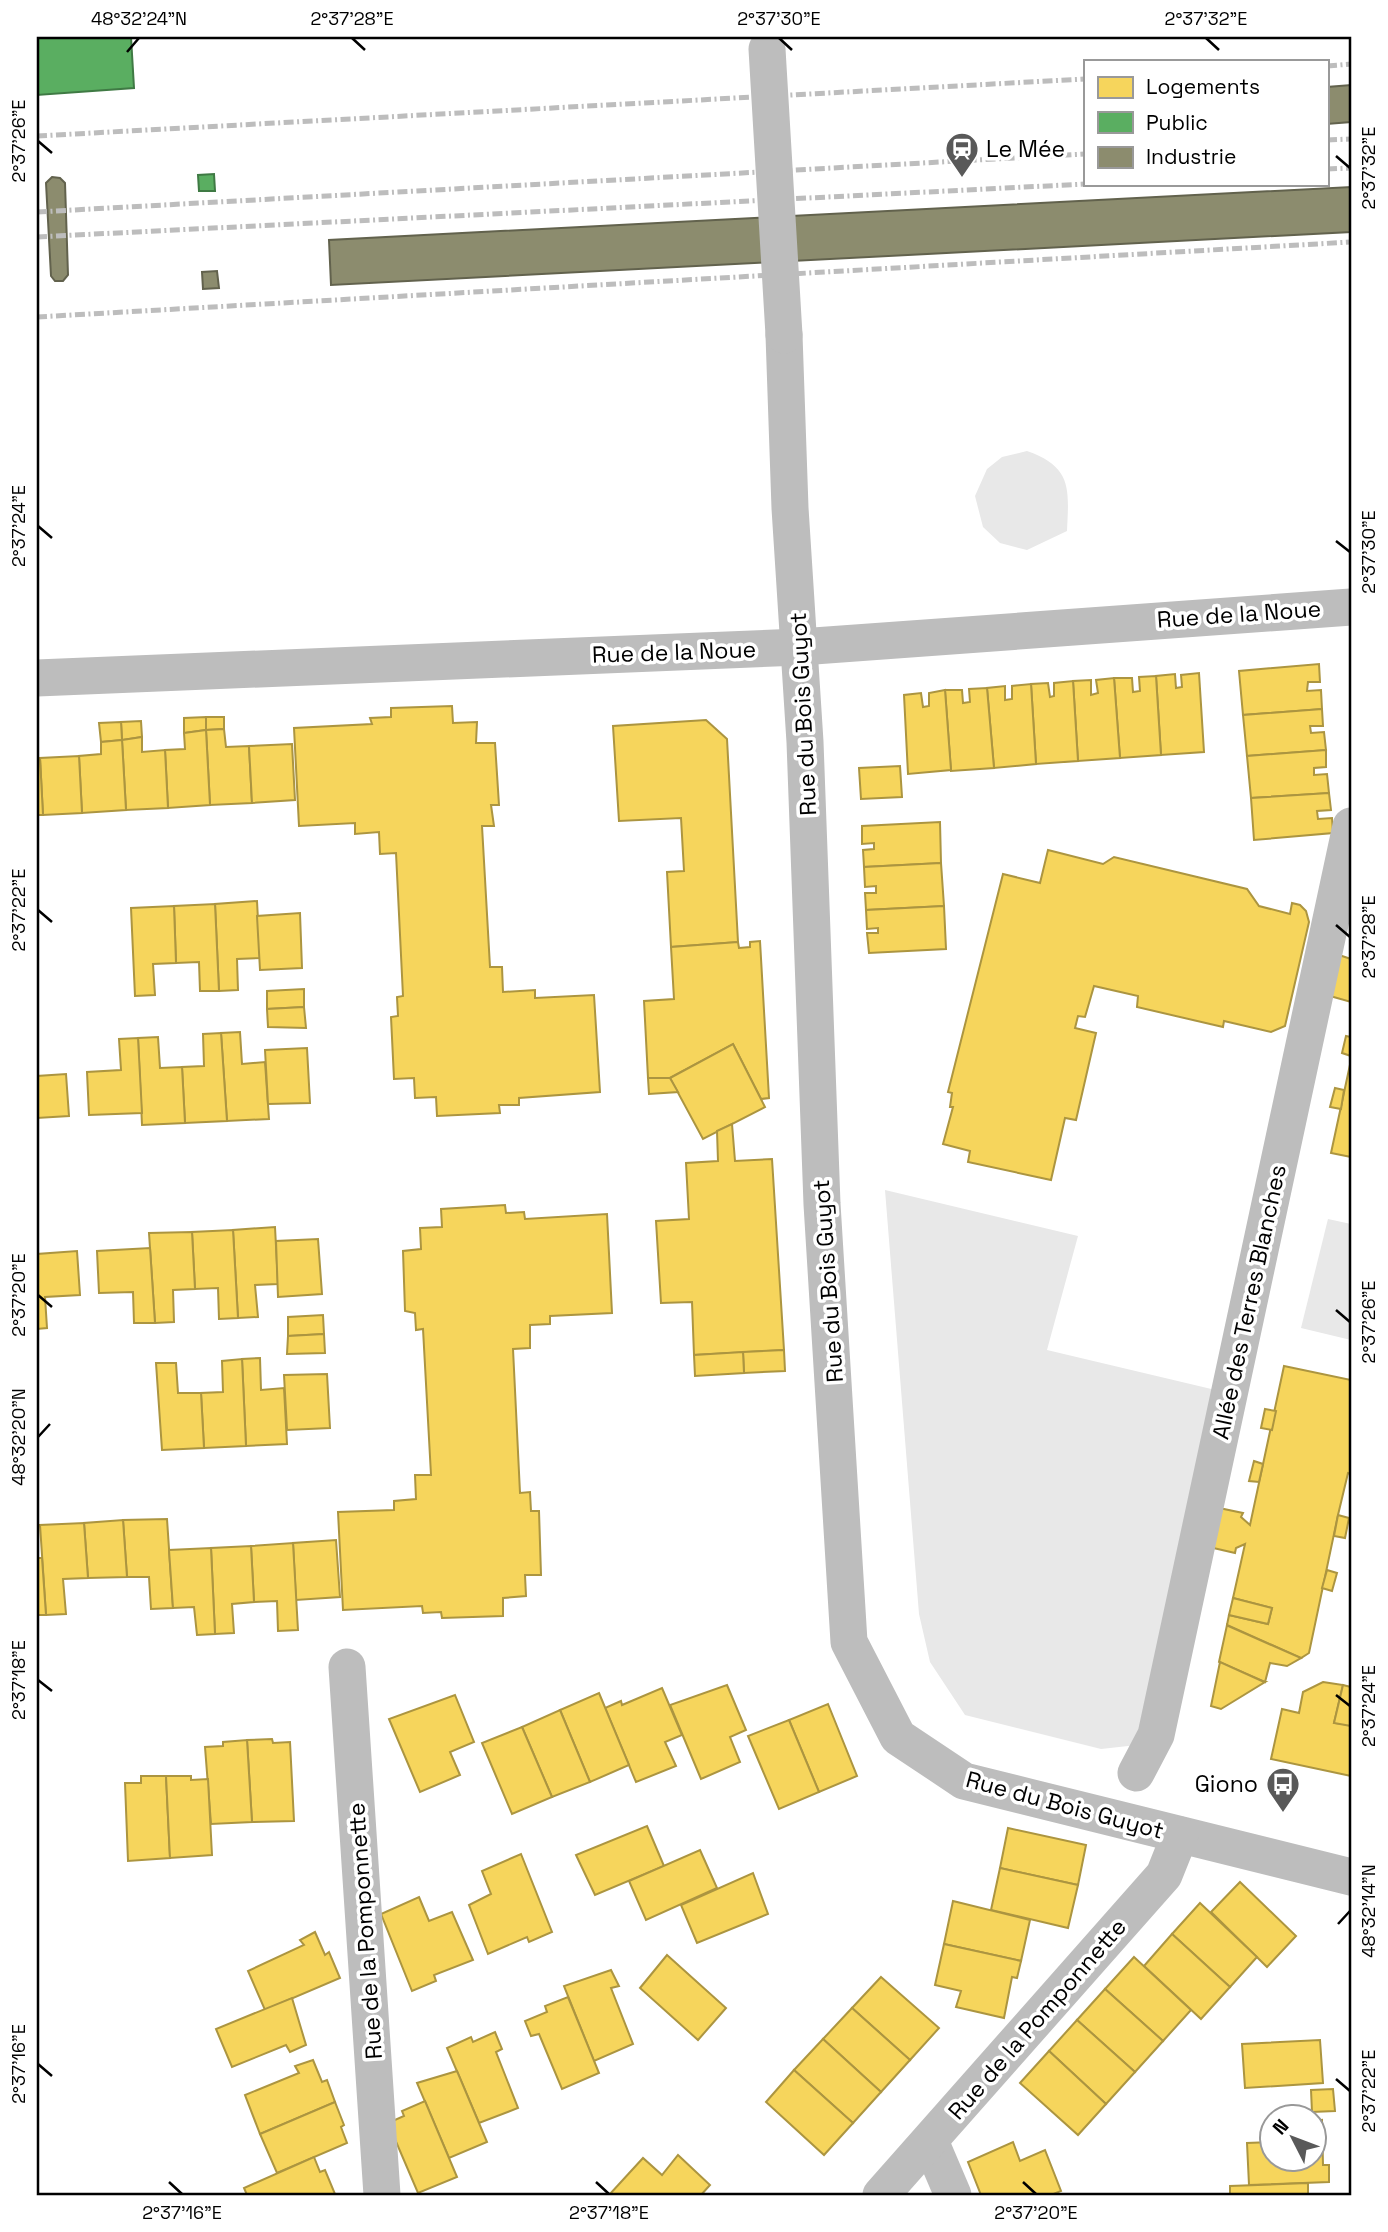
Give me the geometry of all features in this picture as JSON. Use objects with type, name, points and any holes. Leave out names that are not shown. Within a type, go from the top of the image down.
[{"type":"street","name":"Rue du Bois Guyot","points":[[766,43],[800,647],[822,1204],[849,1642],[898,1737],[964,1781],[1351,1877]]},
{"type":"street","name":"Rue de la Noue","points":[[37,678],[800,647],[1351,607]]},
{"type":"street","name":"Allée des Terres Blanches","points":[[1136,1773],[1156,1735],[1351,826]]},
{"type":"street","name":"Rue de la Pomponnette","points":[[347,1667],[382,2195]]},
{"type":"street","name":"Rue de la Pomponnette","points":[[881,2195],[1164,1875],[1180,1836]]},
{"type":"street","points":[[930,2141],[953,2195]]},
{"type":"shaded area","points":[[1027,451],[1053,464],[1060,472],[1065,481],[1068,503],[1067,531],[1027,550],[1000,543],[983,527],[975,496],[987,469],[1002,457]]},
{"type":"shaded area","points":[[885,1190],[1078,1236],[1047,1350],[1224,1392],[1137,1745],[1101,1749],[965,1715],[930,1662],[919,1614]]},
{"type":"shaded area","points":[[1328,1219],[1351,1224],[1351,1340],[1301,1328]]},
{"type":"building: Logements","points":[[1319,664],[1320,682],[1308,682],[1307,691],[1321,690],[1322,709],[1243,715],[1239,671]]},
{"type":"building: Logements","points":[[1199,673],[1204,752],[1161,755],[1156,676],[1175,674],[1176,688],[1182,687],[1181,675]]},
{"type":"building: Logements","points":[[1156,676],[1161,755],[1120,758],[1114,678],[1132,678],[1133,692],[1140,691],[1139,677]]},
{"type":"building: Logements","points":[[1114,678],[1120,758],[1078,761],[1073,681],[1091,680],[1091,695],[1098,693],[1096,680]]},
{"type":"building: Logements","points":[[1073,681],[1078,761],[1036,764],[1031,684],[1048,683],[1050,697],[1054,696],[1054,683]]},
{"type":"building: Logements","points":[[1031,684],[1036,764],[994,768],[987,688],[1005,686],[1005,700],[1012,699],[1012,686]]},
{"type":"building: Logements","points":[[987,688],[994,768],[951,771],[945,690],[962,690],[963,703],[970,702],[969,689]]},
{"type":"building: Logements","points":[[945,690],[951,770],[908,774],[904,695],[921,693],[923,707],[929,706],[929,693]]},
{"type":"building: Logements","points":[[452,706],[453,723],[477,722],[476,743],[495,743],[499,805],[491,805],[494,826],[482,826],[490,967],[502,967],[503,992],[535,990],[535,998],[594,995],[600,1092],[519,1098],[519,1105],[499,1105],[500,1113],[437,1116],[436,1097],[415,1098],[414,1078],[394,1079],[391,1017],[398,1016],[397,997],[403,996],[396,853],[380,854],[379,832],[355,834],[355,823],[299,826],[294,728],[372,724],[370,718],[391,717],[391,708]]},
{"type":"building: Logements","points":[[1322,709],[1323,726],[1310,726],[1311,733],[1324,732],[1326,750],[1247,756],[1243,715]]},
{"type":"building: Logements","points":[[206,717],[206,730],[184,733],[184,718]]},
{"type":"building: Logements","points":[[206,717],[224,717],[224,729],[206,730]]},
{"type":"building: Logements","points":[[706,720],[727,739],[738,942],[671,947],[667,872],[684,871],[681,818],[619,821],[613,726]]},
{"type":"building: Logements","points":[[141,721],[142,737],[122,740],[121,722]]},
{"type":"building: Logements","points":[[121,722],[122,740],[101,742],[99,723]]},
{"type":"building: Logements","points":[[224,729],[226,747],[249,746],[252,803],[210,805],[206,730]]},
{"type":"building: Logements","points":[[206,730],[210,805],[168,808],[165,750],[185,749],[184,733]]},
{"type":"building: Logements","points":[[142,737],[142,752],[165,750],[168,808],[126,810],[122,740]]},
{"type":"building: Logements","points":[[122,740],[126,810],[82,813],[79,756],[101,754],[101,742]]},
{"type":"building: Logements","points":[[292,744],[295,800],[252,803],[249,746]]},
{"type":"building: Logements","points":[[1326,750],[1326,767],[1314,768],[1314,775],[1327,774],[1329,793],[1251,798],[1247,756]]},
{"type":"building: Logements","points":[[79,756],[82,813],[43,815],[40,758]]},
{"type":"building: Logements","points":[[37,758],[40,758],[43,815],[37,815]]},
{"type":"building: Logements","points":[[900,766],[902,797],[861,799],[859,768]]},
{"type":"building: Logements","points":[[1329,793],[1331,810],[1317,811],[1318,819],[1332,818],[1333,833],[1254,840],[1251,798]]},
{"type":"building: Logements","points":[[940,822],[941,863],[864,867],[863,850],[874,849],[874,843],[862,844],[862,826]]},
{"type":"building: Logements","points":[[1048,850],[1103,864],[1114,857],[1247,889],[1259,906],[1290,914],[1292,903],[1300,905],[1306,911],[1309,922],[1285,1026],[1271,1032],[1224,1021],[1223,1027],[1137,1007],[1138,996],[1094,986],[1085,1017],[1078,1016],[1075,1028],[1096,1033],[1076,1120],[1065,1118],[1051,1180],[968,1162],[970,1151],[943,1144],[953,1107],[950,1107],[952,1093],[948,1092],[1003,874],[1040,883]]},
{"type":"building: Logements","points":[[941,863],[944,906],[866,910],[865,893],[876,893],[876,886],[865,887],[864,867]]},
{"type":"building: Logements","points":[[257,901],[260,958],[237,959],[238,990],[219,991],[215,904]]},
{"type":"building: Logements","points":[[215,904],[219,991],[200,991],[199,962],[176,963],[174,906]]},
{"type":"building: Logements","points":[[174,906],[176,963],[153,964],[155,995],[135,996],[131,908]]},
{"type":"building: Logements","points":[[944,906],[946,949],[869,953],[867,933],[878,933],[878,928],[867,929],[866,910]]},
{"type":"building: Logements","points":[[300,913],[302,968],[260,970],[257,916]]},
{"type":"building: Logements","points":[[760,941],[769,1098],[761,1099],[733,1044],[670,1078],[648,1078],[644,1001],[674,999],[671,947],[738,942],[739,948],[750,947],[750,942]]},
{"type":"building: Logements","points":[[1339,955],[1351,959],[1351,1002],[1330,996]]},
{"type":"building: Logements","points":[[304,989],[304,1007],[267,1009],[267,991]]},
{"type":"building: Logements","points":[[304,1007],[306,1028],[268,1027],[267,1009]]},
{"type":"building: Logements","points":[[240,1032],[242,1064],[265,1062],[269,1119],[227,1121],[221,1033]]},
{"type":"building: Logements","points":[[221,1033],[227,1121],[185,1123],[182,1067],[204,1066],[203,1034]]},
{"type":"building: Logements","points":[[1346,1036],[1351,1037],[1351,1056],[1342,1053]]},
{"type":"building: Logements","points":[[158,1037],[160,1068],[182,1067],[185,1123],[142,1125],[138,1038]]},
{"type":"building: Logements","points":[[138,1038],[142,1113],[89,1115],[87,1072],[121,1070],[119,1039]]},
{"type":"building: Logements","points":[[733,1044],[765,1107],[703,1139],[670,1078]]},
{"type":"building: Logements","points":[[307,1048],[310,1103],[268,1104],[265,1050]]},
{"type":"building: Logements","points":[[1351,1060],[1351,1157],[1331,1153]]},
{"type":"building: Logements","points":[[66,1074],[69,1116],[37,1118],[37,1076]]},
{"type":"building: Logements","points":[[648,1078],[670,1078],[678,1092],[649,1094]]},
{"type":"building: Logements","points":[[1335,1088],[1344,1090],[1341,1109],[1330,1107]]},
{"type":"building: Logements","points":[[732,1124],[735,1161],[772,1159],[784,1350],[694,1355],[692,1302],[661,1303],[656,1221],[689,1219],[686,1163],[718,1161],[717,1131]]},
{"type":"building: Logements","points":[[505,1205],[506,1213],[524,1212],[525,1219],[607,1214],[612,1313],[550,1316],[550,1324],[530,1325],[530,1348],[513,1349],[520,1493],[530,1492],[531,1511],[539,1511],[541,1575],[525,1575],[526,1596],[503,1598],[503,1616],[442,1618],[441,1612],[423,1613],[422,1606],[343,1610],[338,1512],[394,1510],[394,1501],[416,1499],[415,1475],[431,1475],[423,1329],[416,1330],[415,1313],[405,1311],[403,1251],[421,1249],[420,1228],[442,1227],[441,1209]]},
{"type":"building: Logements","points":[[275,1227],[278,1284],[255,1285],[258,1317],[238,1318],[233,1230]]},
{"type":"building: Logements","points":[[233,1230],[238,1318],[219,1319],[218,1288],[195,1289],[192,1232]]},
{"type":"building: Logements","points":[[192,1232],[195,1289],[173,1290],[174,1322],[155,1323],[149,1233]]},
{"type":"building: Logements","points":[[318,1239],[322,1294],[278,1297],[276,1241]]},
{"type":"building: Logements","points":[[150,1248],[155,1323],[134,1323],[133,1292],[99,1293],[97,1251]]},
{"type":"building: Logements","points":[[77,1251],[80,1295],[45,1297],[47,1328],[37,1329],[37,1254]]},
{"type":"building: Logements","points":[[323,1315],[324,1334],[288,1336],[288,1317]]},
{"type":"building: Logements","points":[[324,1334],[325,1353],[287,1354],[288,1336]]},
{"type":"building: Logements","points":[[784,1350],[785,1371],[744,1373],[743,1352]]},
{"type":"building: Logements","points":[[743,1352],[744,1373],[695,1376],[694,1355]]},
{"type":"building: Logements","points":[[260,1358],[261,1390],[284,1388],[287,1444],[246,1446],[242,1359]]},
{"type":"building: Logements","points":[[242,1359],[246,1446],[204,1448],[201,1393],[223,1392],[222,1361]]},
{"type":"building: Logements","points":[[156,1363],[176,1363],[178,1393],[201,1393],[204,1448],[162,1450]]},
{"type":"building: Logements","points":[[1284,1366],[1351,1380],[1351,1474],[1348,1473],[1338,1515],[1309,1653],[1301,1658],[1227,1625],[1229,1615],[1268,1624],[1272,1608],[1233,1598],[1245,1544],[1236,1548],[1235,1553],[1209,1547],[1219,1508],[1243,1513],[1241,1517],[1250,1525]]},
{"type":"building: Logements","points":[[327,1374],[330,1428],[287,1430],[284,1375]]},
{"type":"building: Logements","points":[[1265,1409],[1276,1411],[1272,1430],[1261,1428]]},
{"type":"building: Logements","points":[[1254,1461],[1263,1464],[1259,1482],[1249,1481]]},
{"type":"building: Logements","points":[[1338,1515],[1349,1518],[1345,1538],[1334,1536]]},
{"type":"building: Logements","points":[[167,1519],[173,1608],[151,1609],[149,1577],[127,1577],[123,1520]]},
{"type":"building: Logements","points":[[123,1520],[127,1577],[88,1578],[84,1523]]},
{"type":"building: Logements","points":[[84,1523],[88,1578],[63,1579],[66,1614],[46,1615],[40,1525]]},
{"type":"building: Logements","points":[[336,1540],[340,1597],[296,1600],[293,1543]]},
{"type":"building: Logements","points":[[293,1543],[298,1630],[278,1631],[277,1601],[254,1602],[251,1546]]},
{"type":"building: Logements","points":[[251,1546],[254,1602],[232,1604],[234,1633],[215,1634],[211,1548]]},
{"type":"building: Logements","points":[[211,1548],[215,1634],[197,1635],[194,1607],[173,1608],[169,1550]]},
{"type":"building: Logements","points":[[37,1558],[42,1558],[46,1615],[37,1615]]},
{"type":"building: Logements","points":[[1327,1570],[1337,1573],[1332,1591],[1322,1588]]},
{"type":"building: Logements","points":[[1233,1598],[1272,1608],[1268,1624],[1229,1615]]},
{"type":"building: Logements","points":[[1227,1625],[1301,1658],[1287,1666],[1270,1663],[1265,1682],[1219,1662]]},
{"type":"building: Logements","points":[[1220,1662],[1265,1682],[1221,1709],[1211,1706]]},
{"type":"building: Logements","points":[[1323,1682],[1343,1685],[1334,1723],[1351,1725],[1351,1776],[1271,1759],[1282,1709],[1299,1713],[1303,1692]]},
{"type":"building: Logements","points":[[727,1685],[746,1730],[730,1737],[740,1762],[701,1779],[670,1705]]},
{"type":"building: Logements","points":[[1343,1685],[1351,1687],[1351,1726],[1334,1723]]},
{"type":"building: Logements","points":[[662,1688],[682,1735],[665,1742],[676,1766],[636,1782],[605,1708],[621,1701],[622,1705]]},
{"type":"building: Logements","points":[[599,1693],[629,1765],[590,1782],[560,1710]]},
{"type":"building: Logements","points":[[455,1695],[474,1742],[450,1752],[460,1775],[420,1792],[389,1719]]},
{"type":"building: Logements","points":[[828,1704],[857,1776],[819,1792],[789,1720]]},
{"type":"building: Logements","points":[[560,1710],[590,1782],[552,1797],[522,1727]]},
{"type":"building: Logements","points":[[789,1720],[819,1792],[779,1809],[748,1736]]},
{"type":"building: Logements","points":[[522,1727],[552,1797],[512,1814],[482,1743]]},
{"type":"building: Logements","points":[[272,1739],[273,1743],[290,1742],[294,1821],[252,1822],[247,1740]]},
{"type":"building: Logements","points":[[247,1740],[252,1822],[211,1824],[205,1747]]},
{"type":"building: Logements","points":[[141,1776],[166,1776],[170,1858],[128,1861],[125,1783],[141,1783]]},
{"type":"building: Logements","points":[[166,1776],[191,1776],[191,1780],[208,1779],[212,1855],[170,1858]]},
{"type":"building: Logements","points":[[647,1826],[664,1866],[595,1895],[576,1855]]},
{"type":"building: Logements","points":[[1008,1828],[1086,1845],[1078,1885],[1000,1868]]},
{"type":"building: Logements","points":[[700,1850],[717,1888],[646,1920],[629,1881]]},
{"type":"building: Logements","points":[[521,1854],[552,1932],[529,1942],[527,1937],[488,1954],[469,1905],[491,1894],[482,1871]]},
{"type":"building: Logements","points":[[1000,1868],[1078,1885],[1068,1928],[991,1910]]},
{"type":"building: Logements","points":[[753,1873],[768,1914],[697,1943],[681,1905]]},
{"type":"building: Logements","points":[[1240,1882],[1296,1936],[1267,1967],[1211,1912]]},
{"type":"building: Logements","points":[[419,1897],[429,1921],[452,1912],[473,1960],[434,1975],[436,1981],[412,1991],[381,1914]]},
{"type":"building: Logements","points":[[953,1901],[1030,1920],[1021,1961],[944,1944]]},
{"type":"building: Logements","points":[[1200,1903],[1257,1957],[1230,1987],[1172,1934]]},
{"type":"building: Logements","points":[[315,1932],[325,1955],[329,1952],[340,1978],[265,2010],[248,1971],[304,1945],[300,1940]]},
{"type":"building: Logements","points":[[1172,1934],[1230,1987],[1201,2019],[1144,1966]]},
{"type":"building: Logements","points":[[944,1944],[1021,1961],[1017,1978],[1012,1977],[1004,2018],[956,2007],[961,1991],[935,1985]]},
{"type":"building: Logements","points":[[667,1955],[726,2008],[698,2040],[640,1988]]},
{"type":"building: Logements","points":[[1134,1957],[1191,2010],[1163,2041],[1105,1989]]},
{"type":"building: Logements","points":[[611,1970],[619,1986],[611,1988],[633,2044],[594,2061],[564,1986]]},
{"type":"building: Logements","points":[[881,1977],[939,2028],[910,2060],[852,2008]]},
{"type":"building: Logements","points":[[1105,1989],[1163,2041],[1135,2072],[1077,2020]]},
{"type":"building: Logements","points":[[568,1997],[599,2073],[562,2089],[539,2034],[531,2036],[525,2021],[547,2012],[545,2006]]},
{"type":"building: Logements","points":[[292,1998],[306,2045],[290,2052],[286,2045],[232,2067],[216,2029]]},
{"type":"building: Logements","points":[[852,2008],[910,2060],[881,2092],[823,2039]]},
{"type":"building: Logements","points":[[1077,2020],[1135,2072],[1106,2104],[1049,2051]]},
{"type":"building: Logements","points":[[495,2032],[502,2049],[496,2052],[518,2108],[479,2123],[447,2048],[471,2037],[473,2042]]},
{"type":"building: Logements","points":[[823,2039],[881,2092],[853,2123],[794,2070]]},
{"type":"building: Logements","points":[[1320,2040],[1323,2083],[1245,2088],[1242,2044]]},
{"type":"building: Logements","points":[[1049,2051],[1106,2104],[1078,2135],[1020,2083]]},
{"type":"building: Logements","points":[[313,2060],[322,2082],[327,2080],[335,2102],[260,2134],[245,2095],[299,2073],[295,2066]]},
{"type":"building: Logements","points":[[794,2070],[853,2123],[824,2155],[766,2102]]},
{"type":"building: Logements","points":[[457,2071],[487,2142],[449,2158],[417,2083]]},
{"type":"building: Logements","points":[[1333,2089],[1335,2111],[1328,2111],[1328,2102],[1312,2102],[1311,2090]]},
{"type":"building: Logements","points":[[425,2101],[457,2177],[418,2193],[388,2123],[404,2116],[402,2111]]},
{"type":"building: Logements","points":[[335,2102],[344,2125],[341,2127],[347,2143],[277,2173],[260,2134]]},
{"type":"building: Logements","points":[[1013,2142],[1020,2161],[1045,2150],[1061,2191],[1051,2195],[981,2195],[968,2162]]},
{"type":"building: Logements","points":[[1247,2143],[1258,2143],[1258,2172],[1328,2172],[1329,2165],[1329,2182],[1249,2185]]},
{"type":"building: Logements","points":[[678,2155],[710,2185],[701,2195],[609,2195],[643,2158],[662,2175]]},
{"type":"building: Logements","points":[[314,2157],[320,2172],[325,2170],[335,2194],[247,2195],[244,2188]]},
{"type":"building: Logements","points":[[1308,2183],[1308,2195],[1230,2195],[1230,2186]]},
{"type":"building: Public","points":[[37,37],[131,37],[134,88],[37,95]]},
{"type":"building: Public","points":[[214,174],[215,191],[199,191],[198,175]]},
{"type":"building: Industrie","points":[[1351,85],[1351,122],[1328,124],[1328,87]]},
{"type":"building: Industrie","points":[[52,177],[60,178],[65,183],[68,275],[63,281],[55,281],[51,276],[46,183]]},
{"type":"building: Industrie","points":[[1351,187],[1351,232],[331,285],[329,240]]},
{"type":"building: Industrie","points":[[217,271],[219,288],[203,289],[202,272]]},
{"type":"railway","points":[[1328,66],[1351,64]]},
{"type":"railway","points":[[37,136],[1084,79]]},
{"type":"railway","points":[[1328,140],[1351,139]]},
{"type":"railway","points":[[37,212],[1084,154]]},
{"type":"railway","points":[[1328,169],[1351,168]]},
{"type":"railway","points":[[37,237],[1084,184]]},
{"type":"railway","points":[[37,317],[1351,242]]},
{"type":"place","name":"Le Mée","points":[[962,179]]},
{"type":"place","name":"Giono","points":[[1283,1814]]}]
